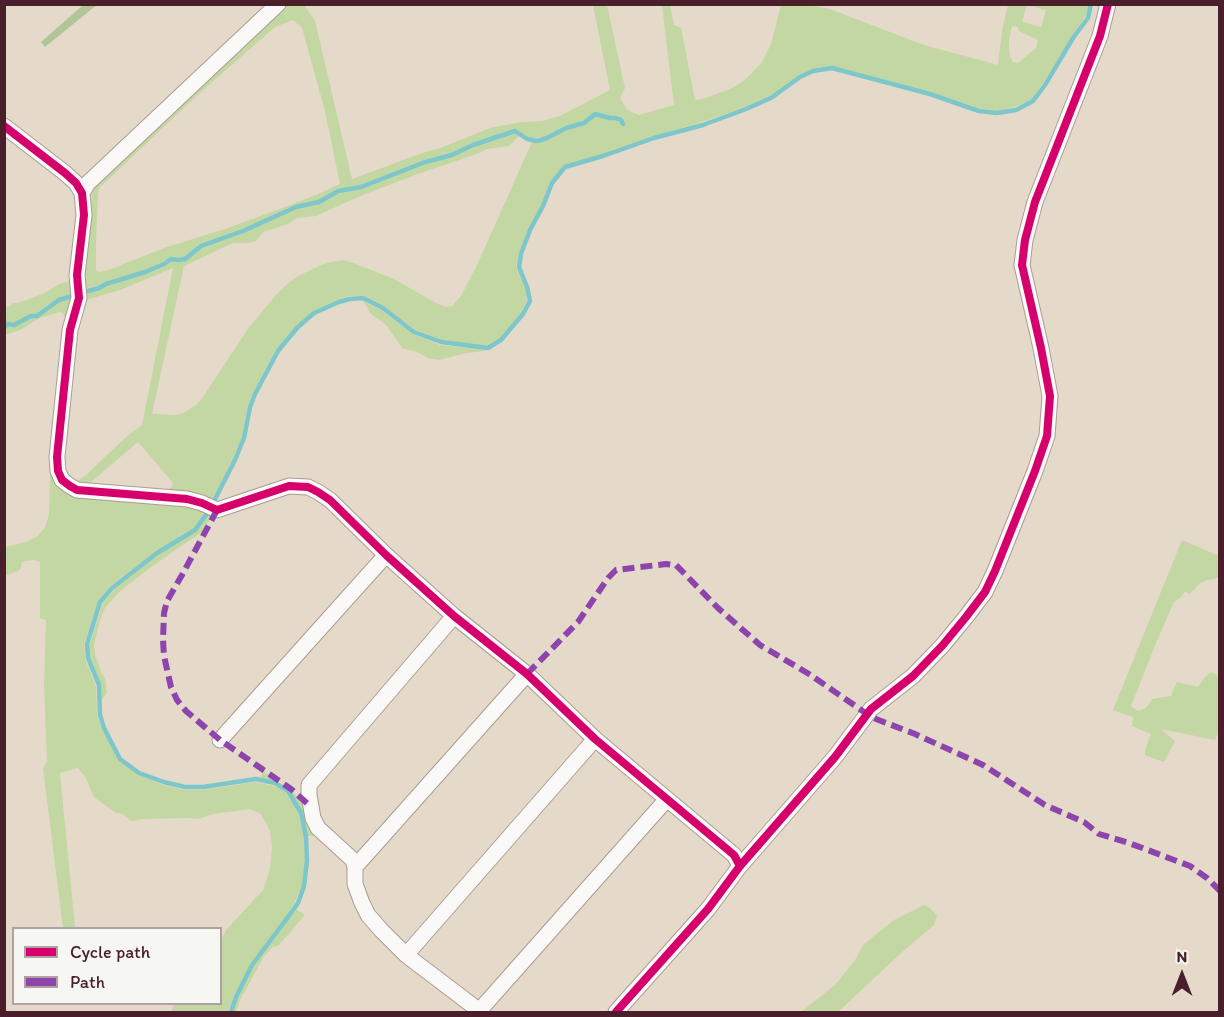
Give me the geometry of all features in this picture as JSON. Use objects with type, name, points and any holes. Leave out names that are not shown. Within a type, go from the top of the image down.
[{"type":"street","points":[[82,193],[88,183],[279,4]]},
{"type":"street","points":[[616,1012],[708,909],[740,866],[835,757],[871,709],[913,676],[942,646],[985,592],[1027,493],[1047,436],[1050,396],[1022,265],[1025,240],[1035,202],[1100,36],[1108,4]]},
{"type":"street","points":[[4,126],[65,173],[82,193],[84,215],[77,275],[79,298],[70,330],[57,458],[58,471],[62,480],[77,490],[187,499],[217,510],[289,486],[308,487],[330,500],[386,555],[454,616],[527,674],[596,739],[734,855],[740,866]]},
{"type":"street","points":[[220,740],[386,555]]},
{"type":"street","points":[[454,616],[309,785],[310,806],[318,828],[353,860],[355,884],[368,915],[406,955],[480,1012],[668,800]]},
{"type":"street","points":[[355,867],[527,674]]},
{"type":"street","points":[[406,955],[596,739]]},
{"type":"green space","points":[[98,4],[45,47],[41,42],[83,5]]},
{"type":"green space","points":[[287,5],[304,5],[315,21],[352,179],[490,128],[521,122],[542,121],[560,116],[610,90],[593,5],[607,5],[625,88],[620,98],[627,110],[639,115],[674,105],[662,5],[670,5],[674,25],[681,28],[695,100],[732,88],[745,80],[762,62],[771,44],[781,5],[808,5],[830,9],[924,45],[998,65],[1002,30],[1008,5],[1027,5],[1089,5],[1085,17],[1032,99],[1015,107],[997,111],[979,108],[931,92],[832,66],[812,69],[799,75],[770,96],[745,107],[564,165],[550,182],[519,253],[516,267],[525,288],[527,301],[521,313],[500,338],[488,346],[441,340],[416,330],[384,306],[364,296],[349,296],[313,311],[296,326],[276,350],[253,393],[247,407],[242,437],[211,502],[166,492],[174,484],[138,442],[85,487],[73,484],[142,425],[173,268],[120,290],[83,301],[83,295],[164,266],[171,260],[185,260],[202,247],[243,233],[296,209],[319,204],[338,193],[362,188],[425,163],[453,156],[473,146],[515,133],[519,136],[509,146],[487,149],[358,197],[316,216],[297,218],[288,224],[263,232],[256,241],[233,243],[184,266],[152,414],[183,413],[196,405],[203,397],[250,326],[275,296],[298,276],[321,265],[343,260],[356,264],[394,279],[438,304],[446,307],[452,306],[461,296],[478,263],[532,142],[548,139],[566,129],[585,124],[596,116],[616,119],[622,125],[625,123],[617,116],[595,112],[584,121],[565,126],[546,136],[528,138],[515,129],[472,143],[452,153],[424,160],[361,185],[337,189],[318,201],[295,206],[242,230],[200,244],[184,257],[171,257],[145,270],[83,289],[93,187]],"holes":[[[1027,5],[1046,10],[1041,27],[1022,22]],[[293,20],[302,28],[325,111],[340,184],[225,229],[98,272],[96,270],[96,242],[100,187],[202,91],[275,27]],[[1012,26],[1018,27],[1019,31],[1038,40],[1036,48],[1018,63],[1013,62],[1011,58],[1009,40]]]},
{"type":"green space","points":[[72,276],[74,284],[68,324],[63,313],[60,312],[40,318],[20,330],[5,335],[5,308],[13,303],[45,293],[61,283],[70,281]]},
{"type":"green space","points":[[363,301],[381,310],[413,334],[440,345],[489,350],[439,360],[403,349],[386,325],[371,314]]},
{"type":"green space","points":[[55,448],[56,478],[206,511],[194,528],[156,551],[110,586],[98,601],[84,644],[85,659],[96,686],[97,716],[119,760],[138,775],[184,790],[203,790],[255,782],[274,786],[286,793],[298,813],[304,837],[305,861],[302,885],[284,920],[250,964],[228,1012],[171,1012],[174,1005],[222,1005],[222,938],[226,930],[263,890],[270,869],[272,846],[270,831],[261,814],[250,809],[213,814],[199,819],[131,821],[94,797],[86,778],[78,768],[60,773],[75,927],[63,927],[43,768],[47,761],[44,685],[46,620],[40,618],[40,562],[33,560],[22,562],[20,570],[5,576],[5,547],[26,542],[38,536],[45,527],[49,515],[50,473]]},
{"type":"green space","points":[[211,510],[214,512],[203,531],[119,592],[105,608],[94,645],[107,693],[101,700],[100,685],[90,658],[89,647],[103,602],[118,586],[159,554],[196,531]]},
{"type":"green space","points":[[1182,540],[1219,556],[1219,576],[1200,583],[1190,594],[1185,592],[1174,602],[1131,706],[1138,711],[1146,708],[1152,699],[1171,696],[1177,682],[1198,687],[1211,672],[1217,675],[1219,684],[1219,731],[1215,740],[1161,729],[1175,741],[1164,762],[1145,755],[1151,734],[1132,726],[1133,717],[1113,710]]},
{"type":"green space","points":[[263,771],[291,791],[309,808],[322,836],[308,836],[298,803],[286,790],[274,782],[260,779]]},
{"type":"green space","points":[[924,905],[937,916],[934,925],[838,1012],[801,1012],[836,984],[855,960],[864,944],[894,920]]},
{"type":"green space","points":[[295,908],[305,915],[278,946],[272,947],[263,958],[236,1012],[232,1012],[253,966]]},
{"type":"waterway","points":[[213,503],[244,438],[255,394],[278,351],[297,328],[314,313],[339,302],[363,298],[383,308],[414,332],[441,342],[488,348],[501,340],[523,314],[530,301],[519,267],[521,254],[552,183],[565,167],[654,138],[703,125],[771,98],[800,77],[813,71],[832,68],[930,94],[979,111],[997,113],[1016,110],[1033,101],[1045,85],[1073,38],[1088,18],[1091,4]]},
{"type":"waterway","points":[[84,292],[145,272],[171,259],[185,259],[201,246],[243,231],[296,207],[319,202],[338,191],[361,187],[515,131],[527,139],[537,141],[584,123],[595,114],[616,118],[623,124]]},
{"type":"waterway","points":[[4,327],[8,324],[14,325],[31,316],[37,316],[59,300],[72,296]]},
{"type":"waterway","points":[[208,512],[195,530],[157,553],[112,588],[100,602],[87,644],[88,658],[99,685],[100,715],[120,759],[139,773],[185,787],[203,787],[256,779],[275,783],[288,791],[301,813],[306,837],[307,861],[304,886],[298,903],[252,965],[231,1012]]},
{"type":"marked path","points":[[217,510],[167,601],[163,640],[171,687],[177,700],[186,711],[220,740],[291,789],[310,806]]},
{"type":"marked path","points":[[527,674],[578,622],[616,570],[666,564],[676,565],[718,608],[760,645],[809,674],[867,714],[983,765],[1045,805],[1084,822],[1099,834],[1190,866],[1220,891]]},
{"type":"cycle path","points":[[616,1012],[708,909],[740,866],[835,757],[871,709],[913,676],[942,646],[985,592],[1047,436],[1050,396],[1022,265],[1025,240],[1035,202],[1100,36],[1108,4]]},
{"type":"cycle path","points":[[4,126],[65,173],[76,183],[82,193],[84,215],[77,275],[79,298],[70,330],[57,457],[58,471],[62,480],[77,490],[187,499],[217,510],[289,486],[308,487],[318,492],[330,500],[386,555],[454,616],[527,674],[595,739],[734,855],[740,866]]}]
